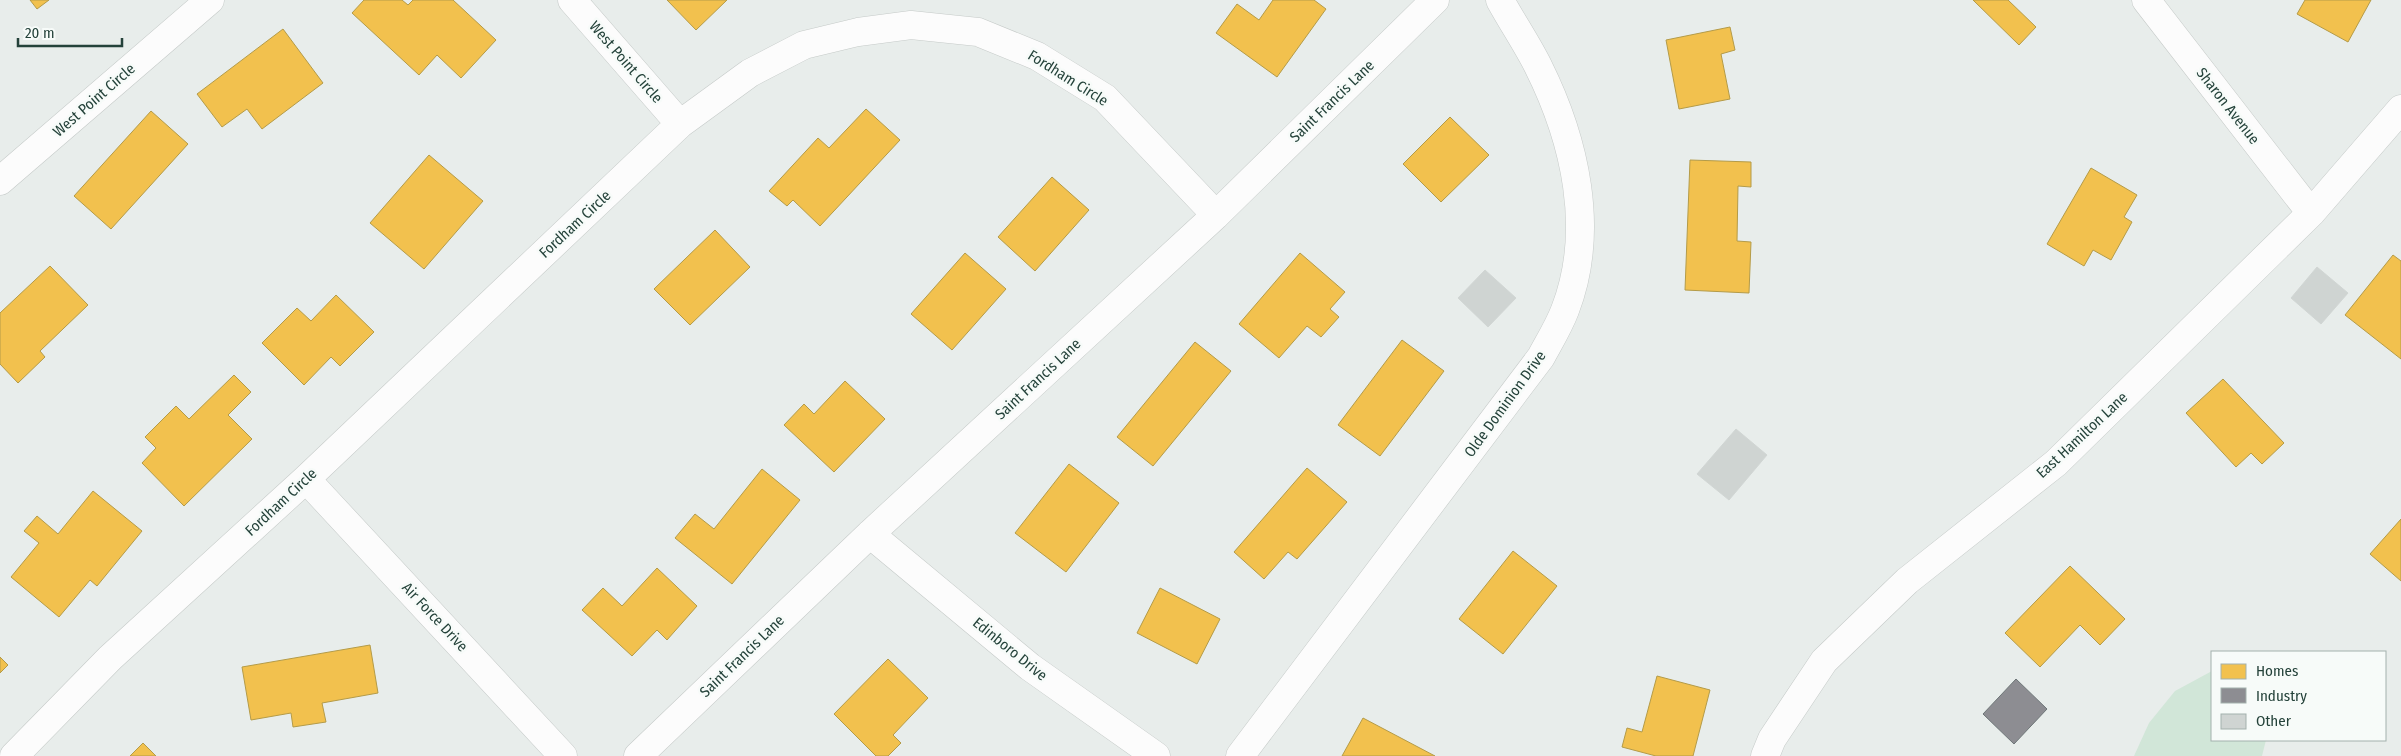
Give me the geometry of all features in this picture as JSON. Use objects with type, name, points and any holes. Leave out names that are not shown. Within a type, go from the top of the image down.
[{"type":"street","name":"West Point Circle","points":[[0,181],[210,0]]},
{"type":"street","name":"West Point Circle","points":[[572,0],[680,124]]},
{"type":"street","name":"Saint Francis Lane","points":[[638,756],[870,534],[1216,215],[1435,0]]},
{"type":"street","name":"Olde Dominion Drive","points":[[1240,756],[1541,357],[1566,310],[1578,261],[1581,213],[1568,139],[1538,67],[1500,0]]},
{"type":"street","name":"Sharon Avenue","points":[[2146,0],[2311,213]]},
{"type":"street","name":"Fordham Circle","points":[[14,756],[110,658],[306,479],[680,124],[750,74],[804,46],[858,32],[911,25],[978,32],[1037,56],[1105,98],[1216,215]]},
{"type":"street","name":"East Hamilton Lane","points":[[1765,756],[1772,739],[1824,661],[1907,581],[2056,463],[2311,213],[2401,110]]},
{"type":"street","name":"Air Force Drive","points":[[306,479],[563,756]]},
{"type":"street","name":"Edinboro Drive","points":[[870,534],[1030,667],[1156,756]]},
{"type":"green space","points":[[2211,672],[2211,741],[2266,741],[2262,756],[2134,756],[2149,723],[2175,691]]},
{"type":"building: Homes","points":[[30,0],[49,0],[37,9]]},
{"type":"building: Homes","points":[[364,0],[402,0],[408,5],[413,0],[453,0],[496,40],[461,78],[437,55],[419,75],[352,13]]},
{"type":"building: Homes","points":[[667,0],[727,0],[696,30]]},
{"type":"building: Homes","points":[[1273,0],[1314,0],[1326,9],[1277,77],[1216,33],[1237,4],[1259,20]]},
{"type":"building: Homes","points":[[1973,0],[2008,0],[2036,27],[2019,45]]},
{"type":"building: Homes","points":[[2305,0],[2371,0],[2348,42],[2297,14]]},
{"type":"building: Homes","points":[[1730,27],[1735,50],[1721,54],[1730,99],[1679,109],[1666,40]]},
{"type":"building: Homes","points":[[283,29],[323,83],[262,129],[247,109],[222,127],[197,94]]},
{"type":"building: Homes","points":[[866,109],[900,140],[820,226],[793,200],[787,206],[769,191],[818,138],[829,148]]},
{"type":"building: Homes","points":[[151,111],[188,144],[111,229],[74,196]]},
{"type":"building: Homes","points":[[1450,117],[1489,155],[1441,202],[1403,164]]},
{"type":"building: Homes","points":[[429,155],[483,201],[424,269],[370,223]]},
{"type":"building: Homes","points":[[1690,160],[1751,162],[1751,187],[1738,186],[1737,241],[1751,242],[1749,293],[1685,290]]},
{"type":"building: Homes","points":[[2091,168],[2137,195],[2124,217],[2132,222],[2111,260],[2093,250],[2084,266],[2047,244]]},
{"type":"building: Homes","points":[[1052,177],[1089,210],[1035,271],[998,237]]},
{"type":"building: Homes","points":[[715,230],[750,267],[690,325],[654,289]]},
{"type":"building: Homes","points":[[965,253],[1006,289],[952,350],[911,314]]},
{"type":"building: Homes","points":[[1300,253],[1345,292],[1330,309],[1339,317],[1321,337],[1307,326],[1279,358],[1239,324]]},
{"type":"building: Homes","points":[[2393,255],[2401,261],[2401,359],[2345,315]]},
{"type":"building: Homes","points":[[50,266],[88,305],[40,351],[45,357],[18,383],[0,364],[0,313]]},
{"type":"building: Homes","points":[[336,295],[374,332],[340,366],[331,357],[304,385],[262,343],[297,308],[311,321]]},
{"type":"building: Homes","points":[[1402,340],[1444,371],[1380,456],[1338,425]]},
{"type":"building: Homes","points":[[1195,342],[1231,371],[1153,466],[1117,437]]},
{"type":"building: Homes","points":[[234,375],[251,392],[228,415],[252,439],[184,506],[142,463],[156,448],[145,437],[176,406],[189,419]]},
{"type":"building: Homes","points":[[2223,379],[2284,443],[2262,464],[2251,453],[2236,467],[2186,413]]},
{"type":"building: Homes","points":[[845,381],[885,419],[834,472],[784,425],[804,404],[814,414]]},
{"type":"building: Homes","points":[[1069,464],[1119,503],[1066,572],[1015,533]]},
{"type":"building: Homes","points":[[1307,468],[1347,502],[1297,559],[1288,552],[1264,579],[1234,552]]},
{"type":"building: Homes","points":[[762,469],[800,500],[732,584],[675,538],[695,514],[714,529]]},
{"type":"building: Homes","points":[[93,491],[142,531],[97,586],[90,580],[59,617],[11,577],[39,543],[24,531],[37,516],[58,534]]},
{"type":"building: Homes","points":[[2401,519],[2401,581],[2370,554]]},
{"type":"building: Homes","points":[[1513,551],[1557,586],[1503,654],[1459,619]]},
{"type":"building: Homes","points":[[2070,566],[2125,619],[2100,645],[2080,625],[2040,667],[2005,633]]},
{"type":"building: Homes","points":[[657,568],[697,606],[667,640],[657,630],[632,656],[582,610],[603,588],[622,606]]},
{"type":"building: Homes","points":[[1160,588],[1220,619],[1197,664],[1137,633]]},
{"type":"building: Homes","points":[[370,645],[378,693],[322,703],[326,722],[293,727],[291,713],[251,720],[242,667]]},
{"type":"building: Homes","points":[[0,657],[8,665],[0,673]]},
{"type":"building: Homes","points":[[888,659],[928,698],[893,735],[901,743],[888,756],[876,756],[834,714]]},
{"type":"building: Homes","points":[[1657,676],[1710,690],[1693,756],[1656,756],[1622,747],[1627,728],[1642,732]]},
{"type":"building: Homes","points":[[1363,718],[1435,756],[1342,756]]},
{"type":"building: Homes","points":[[143,743],[156,756],[130,756]]},
{"type":"building: Industry","points":[[2016,679],[2047,709],[2014,744],[1983,714]]},
{"type":"building: Other","points":[[2317,267],[2348,293],[2321,324],[2291,298]]},
{"type":"building: Other","points":[[1485,270],[1516,298],[1488,327],[1458,298]]},
{"type":"building: Other","points":[[1736,429],[1767,455],[1729,500],[1697,474]]}]
